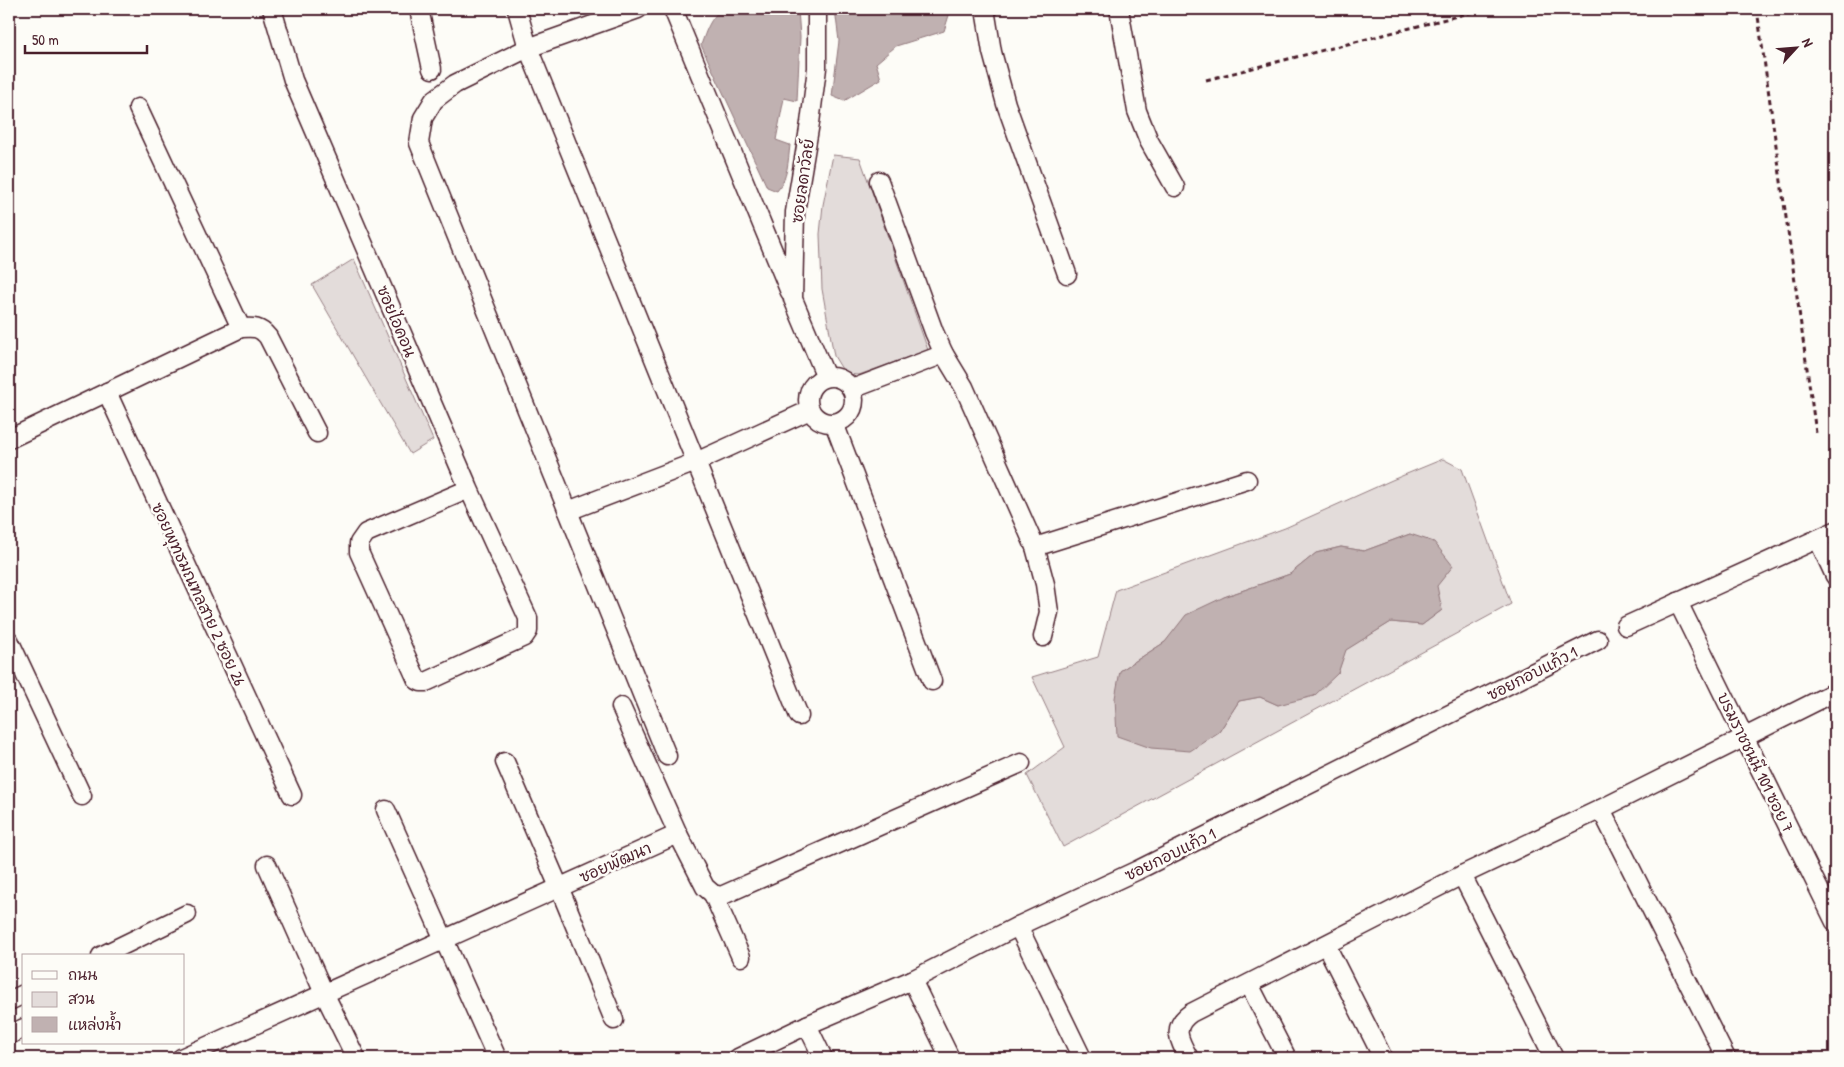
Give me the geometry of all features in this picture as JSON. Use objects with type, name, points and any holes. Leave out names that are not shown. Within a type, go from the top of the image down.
[{"type":"street","name":"ซอยไอคอน","points":[[272,9],[293,80],[469,489],[528,618],[528,631],[524,637],[426,682],[421,682],[418,680],[359,552],[359,543],[366,533],[469,489]]},
{"type":"street","points":[[419,9],[432,69]]},
{"type":"street","points":[[517,9],[528,48],[799,716]]},
{"type":"street","points":[[638,9],[528,48],[455,84],[434,100],[423,118],[419,143],[667,756]]},
{"type":"street","points":[[673,9],[793,299]]},
{"type":"street","name":"ซอยลดาวัลย์","points":[[817,9],[817,68],[810,123],[794,212],[793,299],[826,377]]},
{"type":"street","points":[[985,9],[992,52],[1006,104],[1067,274]]},
{"type":"street","points":[[1119,9],[1137,111],[1149,141],[1175,187]]},
{"type":"street","points":[[138,108],[241,328]]},
{"type":"street","points":[[879,181],[934,332],[944,354],[964,387],[1035,547],[1045,584],[1049,612],[1043,637]]},
{"type":"street","points":[[9,439],[241,328],[253,327],[261,329],[268,337],[317,433]]},
{"type":"street","points":[[852,389],[944,354]]},
{"type":"street","points":[[826,377],[837,377],[844,380],[852,389],[854,396],[853,408],[842,421],[834,423],[825,422],[810,410],[809,394],[818,380],[826,377]]},
{"type":"street","name":"ซอยพุทธมณฑลสาย 2 ซอย 26","points":[[107,392],[292,795]]},
{"type":"street","points":[[568,512],[696,462],[810,410]]},
{"type":"street","points":[[834,423],[932,681]]},
{"type":"street","points":[[1035,547],[1246,480]]},
{"type":"street","points":[[1626,626],[1835,531]]},
{"type":"street","points":[[1818,539],[1835,576]]},
{"type":"street","name":"บรมราชชนนี 101 ซอย 7","points":[[1678,602],[1835,922]]},
{"type":"street","points":[[9,640],[82,796]]},
{"type":"street","name":"ซอยกอบแก้ว 1","points":[[738,1058],[807,1025],[912,980],[1598,640]]},
{"type":"street","points":[[1189,1058],[1180,1042],[1178,1031],[1182,1020],[1462,875],[1601,809],[1835,692]]},
{"type":"street","points":[[621,707],[678,834],[705,887],[712,894],[741,957]]},
{"type":"street","points":[[505,762],[614,1020]]},
{"type":"street","points":[[712,894],[721,896],[1021,763]]},
{"type":"street","points":[[1601,809],[1726,1058]]},
{"type":"street","points":[[386,810],[497,1058]]},
{"type":"street","name":"ซอยพัฒนา","points":[[180,1058],[678,834]]},
{"type":"street","points":[[267,865],[324,993],[356,1058]]},
{"type":"street","points":[[1462,875],[1554,1058]]},
{"type":"street","points":[[106,954],[187,914]]},
{"type":"street","points":[[1018,926],[1082,1058]]},
{"type":"street","points":[[1326,945],[1383,1058]]},
{"type":"street","points":[[912,980],[950,1058]]},
{"type":"street","points":[[1249,984],[1287,1058]]},
{"type":"street","points":[[9,1001],[22,995]]},
{"type":"street","points":[[807,1025],[823,1058]]},
{"type":"street","points":[[9,1035],[22,1029]]},
{"type":"path","points":[[1206,80],[1485,9]]},
{"type":"path","points":[[1756,9],[1816,433]]},
{"type":"green space","points":[[833,155],[860,158],[928,350],[859,375],[845,374],[834,356],[822,289],[820,234],[823,205]]},
{"type":"green space","points":[[354,259],[433,440],[410,454],[312,285]]},
{"type":"green space","points":[[1443,459],[1462,469],[1511,604],[1063,847],[1027,775],[1065,747],[1032,677],[1098,657],[1116,590],[1285,528]],"holes":[[[1410,534],[1442,610],[1422,625],[1391,622],[1345,650],[1338,673],[1278,705],[1260,697],[1239,701],[1219,732],[1120,671],[1165,642],[1224,597],[1290,574],[1316,553],[1341,547],[1364,551]]]},
{"type":"water","points":[[722,9],[798,9],[800,37],[797,101],[784,98],[776,140],[790,145],[785,175],[777,191],[767,187],[701,45],[711,21]]},
{"type":"water","points":[[835,9],[951,9],[944,31],[896,46],[876,63],[881,79],[844,101],[832,96],[839,41]]},
{"type":"water","points":[[1410,534],[1434,542],[1453,566],[1437,586],[1442,610],[1422,625],[1391,622],[1346,650],[1338,673],[1314,696],[1278,705],[1260,697],[1239,701],[1219,732],[1190,751],[1151,748],[1117,736],[1115,698],[1120,671],[1165,642],[1186,615],[1224,597],[1290,574],[1316,553],[1341,547],[1364,551]]}]
